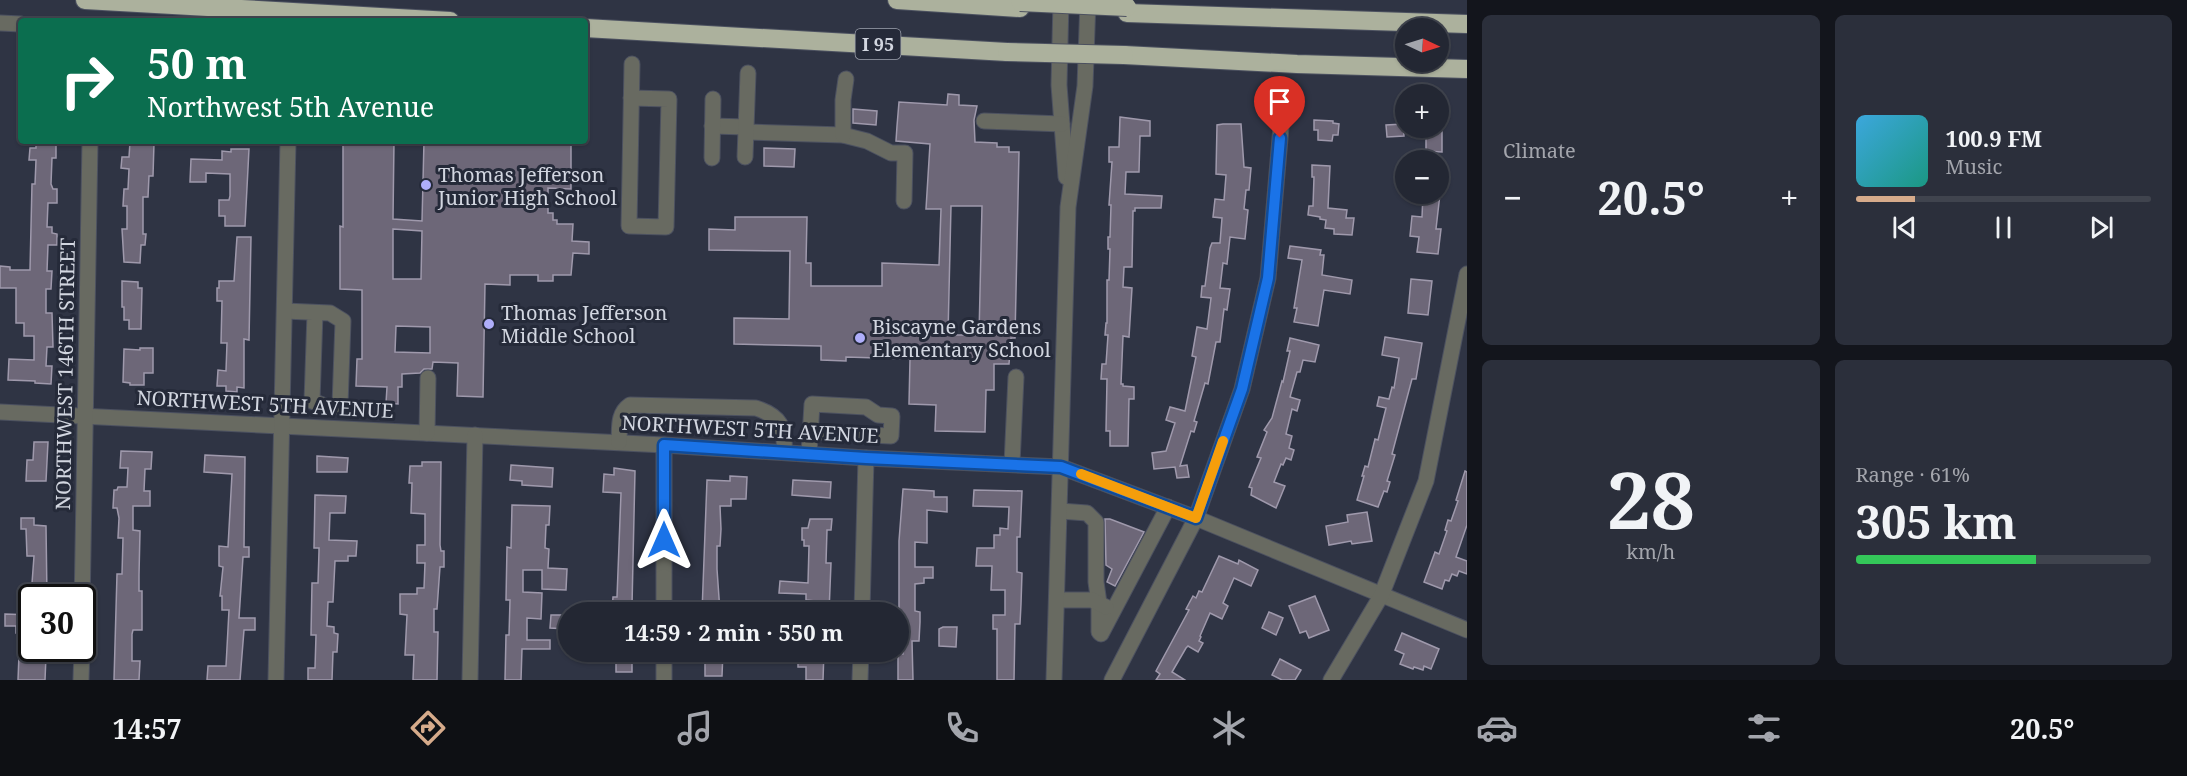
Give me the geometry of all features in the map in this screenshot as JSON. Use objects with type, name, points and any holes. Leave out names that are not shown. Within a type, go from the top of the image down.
[{"type":"highway","points":[[85,0],[398,18]]},
{"type":"highway","points":[[897,0],[1467,24]]},
{"type":"highway","points":[[987,0],[1020,5]]},
{"type":"highway","points":[[1127,10],[1467,19]]},
{"type":"highway","name":"I 95","points":[[588,28],[1007,52],[1467,69]]},
{"type":"street","points":[[1054,680],[1068,207],[1059,85],[1060,0]]},
{"type":"street","points":[[1068,207],[1085,86],[1088,0]]},
{"type":"street","points":[[0,23],[18,24]]},
{"type":"street","points":[[631,98],[669,99],[666,227],[629,226],[631,98],[632,64]]},
{"type":"street","points":[[746,157],[747,74]]},
{"type":"street","points":[[843,135],[843,100],[846,79]]},
{"type":"street","points":[[1059,85],[1085,86]]},
{"type":"street","points":[[1112,680],[1196,518],[1242,389],[1268,278],[1284,92]]},
{"type":"street","points":[[712,158],[713,99]]},
{"type":"street","points":[[984,121],[1062,124]]},
{"type":"street","points":[[712,126],[843,135],[867,141],[891,153],[905,153],[904,201]]},
{"type":"street","name":"NORTHWEST 146TH STREET","points":[[82,584],[90,144]]},
{"type":"street","points":[[276,680],[288,144]]},
{"type":"street","points":[[1331,680],[1381,596],[1425,481],[1467,274]]},
{"type":"street","points":[[285,311],[330,313],[343,321],[340,405],[330,408],[312,401],[315,313]]},
{"type":"street","points":[[1012,464],[1016,376]]},
{"type":"street","points":[[427,433],[428,378]]},
{"type":"street","points":[[809,454],[810,432],[812,404],[866,407],[878,415],[892,416],[891,436],[810,432]]},
{"type":"street","points":[[619,442],[620,417],[630,405],[756,408],[770,412],[781,423],[785,438],[784,452]]},
{"type":"street","name":"NORTHWEST 5TH AVENUE","points":[[0,412],[619,442],[866,458],[1061,467],[1196,518],[1467,630]]},
{"type":"street","points":[[470,680],[475,435]]},
{"type":"street","points":[[664,445],[664,602]]},
{"type":"street","points":[[862,602],[866,458]]},
{"type":"street","points":[[1060,511],[1087,513],[1096,522],[1096,582],[1101,634],[1168,507]]},
{"type":"street","points":[[1057,600],[1092,600],[1114,611]]},
{"type":"street","points":[[81,680],[82,662]]},
{"type":"street","points":[[664,662],[664,680]]},
{"type":"street","points":[[860,680],[861,662]]},
{"type":"building","points":[[948,94],[959,95],[959,105],[977,106],[974,120],[975,142],[997,143],[997,147],[1009,147],[1009,152],[1019,152],[1015,338],[1011,338],[1009,364],[994,364],[994,390],[986,390],[985,432],[935,431],[936,405],[909,404],[910,359],[846,357],[846,361],[821,360],[821,346],[734,344],[734,318],[789,319],[790,251],[709,250],[709,229],[735,230],[735,217],[807,217],[806,263],[811,263],[811,286],[882,286],[882,263],[939,265],[941,209],[926,209],[930,144],[896,141],[899,102],[947,105]],"holes":[[[951,206],[982,206],[979,335],[948,335]]]},
{"type":"building","points":[[853,109],[877,111],[876,125],[853,123]]},
{"type":"building","points":[[1120,117],[1150,121],[1150,136],[1140,136],[1139,172],[1126,172],[1125,194],[1162,196],[1161,208],[1135,208],[1133,211],[1132,267],[1124,267],[1123,287],[1132,288],[1129,337],[1123,336],[1121,384],[1134,387],[1134,399],[1129,399],[1128,446],[1110,446],[1110,431],[1106,431],[1107,379],[1101,379],[1102,364],[1106,364],[1108,335],[1105,335],[1112,162],[1109,162],[1109,147],[1119,147]]},
{"type":"building","points":[[1314,120],[1333,121],[1339,124],[1338,135],[1333,135],[1332,141],[1318,140],[1318,130],[1314,130]]},
{"type":"building","points":[[1241,124],[1244,167],[1251,168],[1244,209],[1248,210],[1245,239],[1230,237],[1227,264],[1223,263],[1220,288],[1230,289],[1227,310],[1224,309],[1220,342],[1216,342],[1208,384],[1205,383],[1194,421],[1197,422],[1194,432],[1191,431],[1180,466],[1187,465],[1189,477],[1177,478],[1175,467],[1154,469],[1152,453],[1166,451],[1175,423],[1166,420],[1170,407],[1185,411],[1196,357],[1192,356],[1197,327],[1207,329],[1211,298],[1201,297],[1202,286],[1205,286],[1210,248],[1212,243],[1220,243],[1222,218],[1213,217],[1215,199],[1224,200],[1226,175],[1216,174],[1217,125]]},
{"type":"building","points":[[1395,124],[1395,137],[1387,137],[1386,125]]},
{"type":"building","points":[[1426,138],[1442,138],[1442,150],[1426,150]]},
{"type":"building","points":[[36,144],[56,144],[56,158],[52,158],[51,184],[53,189],[57,189],[57,203],[48,203],[47,227],[52,227],[52,233],[57,234],[57,245],[48,245],[47,271],[52,271],[51,289],[46,289],[46,313],[52,313],[53,347],[47,347],[46,366],[52,366],[51,384],[8,380],[9,359],[34,360],[34,336],[24,336],[24,323],[16,323],[16,288],[0,288],[0,266],[10,267],[10,270],[30,270],[32,184],[35,184],[36,160],[29,160],[30,148],[36,148]]},
{"type":"building","points":[[130,144],[154,144],[153,176],[149,176],[148,197],[143,197],[143,234],[146,234],[145,245],[141,245],[140,263],[124,262],[122,229],[127,229],[127,206],[123,206],[124,189],[128,189],[129,169],[121,168],[122,157],[129,157]]},
{"type":"building","points":[[343,144],[394,144],[393,219],[422,221],[424,144],[571,144],[571,189],[548,188],[548,213],[553,213],[553,220],[557,220],[557,224],[573,224],[572,241],[589,242],[589,254],[573,253],[571,275],[553,275],[553,281],[538,281],[538,275],[510,275],[510,285],[485,284],[483,397],[457,396],[458,363],[433,362],[432,369],[424,369],[420,373],[402,374],[402,387],[398,387],[398,404],[386,403],[387,387],[356,386],[357,359],[362,359],[362,290],[340,289],[340,226],[343,227]],"holes":[[[393,229],[422,231],[421,279],[393,279]],[[396,326],[430,327],[430,353],[395,352]]]},
{"type":"building","points":[[764,148],[795,149],[794,167],[764,166]]},
{"type":"building","points":[[231,149],[249,149],[245,226],[225,226],[225,216],[219,216],[219,200],[229,200],[230,174],[206,173],[206,182],[190,182],[191,159],[222,160],[222,151],[231,152]]},
{"type":"building","points":[[1312,165],[1330,166],[1328,208],[1347,210],[1346,218],[1354,218],[1352,235],[1334,234],[1334,229],[1325,228],[1326,220],[1308,215],[1309,206],[1313,206]]},
{"type":"building","points":[[1423,204],[1439,204],[1436,229],[1441,229],[1438,254],[1417,252],[1419,237],[1410,236],[1412,216],[1422,217]]},
{"type":"building","points":[[237,237],[251,237],[249,340],[244,339],[244,388],[237,387],[237,392],[226,391],[226,386],[217,386],[218,370],[226,371],[227,343],[221,343],[222,301],[217,301],[217,288],[219,288],[219,281],[234,281]]},
{"type":"building","points":[[1290,246],[1321,250],[1320,255],[1324,255],[1322,275],[1352,280],[1350,294],[1324,290],[1318,326],[1294,322],[1302,260],[1288,258]]},
{"type":"building","points":[[1411,279],[1432,281],[1428,315],[1408,313]]},
{"type":"building","points":[[122,281],[138,282],[138,288],[142,288],[141,329],[129,329],[129,320],[124,320]]},
{"type":"building","points":[[1385,337],[1422,343],[1416,379],[1412,379],[1392,454],[1395,455],[1387,481],[1390,482],[1378,507],[1357,500],[1365,466],[1368,467],[1375,439],[1378,440],[1386,408],[1377,406],[1379,397],[1389,399],[1392,387],[1394,388],[1399,358],[1382,355]]},
{"type":"building","points":[[1290,338],[1319,345],[1315,362],[1303,360],[1290,397],[1300,400],[1297,411],[1292,409],[1286,434],[1292,436],[1289,448],[1294,450],[1291,460],[1286,458],[1283,465],[1281,464],[1274,482],[1285,486],[1276,508],[1251,495],[1252,488],[1249,487],[1261,458],[1257,457],[1267,432],[1264,430],[1272,418],[1283,382],[1290,351],[1287,351]]},
{"type":"building","points":[[140,348],[153,348],[153,373],[144,373],[144,385],[130,385],[130,383],[123,382],[124,349],[140,350]]},
{"type":"building","points":[[34,442],[48,442],[46,481],[26,481],[27,460],[33,460]]},
{"type":"building","points":[[121,451],[152,452],[151,469],[145,469],[144,491],[150,491],[150,506],[133,506],[133,530],[140,531],[139,591],[142,591],[142,630],[133,630],[132,661],[140,661],[139,680],[114,680],[117,574],[122,574],[123,538],[118,538],[119,518],[117,508],[113,508],[114,490],[118,487],[127,487],[128,468],[120,468]]},
{"type":"building","points":[[205,455],[245,457],[244,547],[249,547],[249,557],[243,557],[239,618],[255,618],[255,630],[244,630],[240,680],[207,680],[208,666],[226,666],[229,610],[222,610],[222,596],[220,596],[223,567],[219,566],[219,546],[228,547],[232,474],[204,472]]},
{"type":"building","points":[[317,456],[348,458],[347,472],[317,472]]},
{"type":"building","points":[[422,462],[441,462],[440,545],[441,551],[444,551],[444,567],[440,567],[437,609],[434,609],[434,632],[438,632],[437,680],[413,680],[414,655],[405,655],[407,615],[400,614],[400,594],[417,594],[417,588],[424,588],[425,563],[417,563],[417,545],[425,545],[425,514],[411,513],[412,483],[409,483],[410,466],[422,466]]},
{"type":"building","points":[[511,465],[553,468],[552,487],[522,485],[522,481],[510,480]]},
{"type":"building","points":[[614,468],[635,471],[632,602],[613,602],[613,597],[617,597],[621,493],[603,492],[604,474],[614,475]]},
{"type":"building","points":[[1465,471],[1467,472],[1467,525],[1456,557],[1467,561],[1467,574],[1459,571],[1457,576],[1452,574],[1449,581],[1445,580],[1442,589],[1424,582],[1435,552],[1439,554],[1447,531],[1445,530],[1448,520],[1451,521],[1458,501],[1456,500]]},
{"type":"building","points":[[730,476],[747,477],[746,499],[731,499],[731,506],[720,506],[720,546],[717,546],[719,602],[702,602],[707,480],[730,481]]},
{"type":"building","points":[[793,480],[831,482],[830,498],[792,495]]},
{"type":"building","points":[[903,489],[934,491],[934,497],[947,497],[947,512],[927,510],[927,543],[915,542],[915,567],[933,567],[933,578],[924,578],[924,583],[915,584],[915,611],[920,612],[920,622],[919,641],[912,641],[913,680],[898,680],[898,662],[909,662],[909,602],[899,602],[899,541]]},
{"type":"building","points":[[974,490],[1022,491],[1020,537],[1017,537],[1017,572],[1022,573],[1021,604],[1020,624],[1015,624],[1014,680],[997,680],[997,629],[993,629],[993,615],[1005,615],[1005,590],[991,590],[992,566],[976,566],[977,548],[994,548],[994,535],[1000,535],[1000,528],[1008,529],[1009,507],[973,506]]},
{"type":"building","points":[[315,495],[346,496],[345,513],[330,513],[329,540],[357,541],[356,556],[348,556],[348,561],[335,561],[333,602],[328,602],[327,626],[334,627],[334,633],[338,634],[337,652],[333,652],[332,680],[308,680],[308,668],[315,668],[316,635],[311,635],[312,583],[318,583],[319,548],[314,548]]},
{"type":"building","points":[[512,505],[550,506],[545,548],[549,549],[548,568],[567,569],[566,590],[542,589],[542,570],[523,570],[523,592],[542,593],[541,619],[527,618],[527,640],[550,640],[550,649],[522,649],[521,680],[505,680],[506,635],[509,635],[510,600],[506,600],[507,547],[511,548]]},
{"type":"building","points":[[1367,512],[1372,541],[1352,544],[1351,541],[1329,545],[1326,526],[1348,522],[1347,515]]},
{"type":"building","points":[[21,518],[34,518],[34,525],[46,526],[47,584],[32,584],[34,556],[27,556],[26,529],[21,529]]},
{"type":"building","points":[[810,519],[832,519],[831,530],[827,530],[826,563],[831,563],[829,602],[806,600],[806,594],[779,593],[780,581],[808,583],[809,546],[804,546],[802,528],[808,528]]},
{"type":"building","points":[[1105,519],[1144,532],[1115,586],[1107,582],[1112,569],[1106,565]]},
{"type":"building","points":[[1219,556],[1238,564],[1239,560],[1258,570],[1251,586],[1234,578],[1223,603],[1228,606],[1222,619],[1210,613],[1200,636],[1199,641],[1203,643],[1198,652],[1188,646],[1172,672],[1185,680],[1156,680],[1160,674],[1156,671],[1189,610],[1186,609],[1193,596],[1196,598],[1199,591],[1202,592]]},
{"type":"building","points":[[1315,596],[1329,630],[1309,638],[1306,631],[1300,633],[1289,606]]},
{"type":"building","points":[[1269,612],[1283,618],[1276,635],[1262,628]]},
{"type":"building","points":[[5,614],[18,614],[18,633],[16,633],[16,626],[5,626]]},
{"type":"building","points":[[551,615],[558,615],[558,628],[550,628]]},
{"type":"building","points":[[957,627],[956,647],[939,646],[939,629]]},
{"type":"building","points":[[1402,633],[1439,649],[1431,669],[1424,666],[1423,670],[1414,667],[1413,669],[1400,664],[1404,654],[1395,650]]},
{"type":"building","points":[[1280,659],[1301,670],[1295,680],[1282,680],[1272,675]]},
{"type":"building","points":[[19,662],[46,662],[45,680],[18,680]]},
{"type":"building","points":[[616,662],[632,662],[632,672],[616,672]]},
{"type":"building","points":[[705,662],[723,662],[722,676],[705,676]]},
{"type":"building","points":[[798,662],[824,662],[823,680],[806,680],[806,667],[798,667]]},
{"type":"slow traffic","points":[[1081,474],[1196,518],[1223,441]]},
{"type":"place","name":"Thomas Jefferson Junior High School","points":[[426,185]]},
{"type":"place","name":"Thomas Jefferson Middle School","points":[[489,324]]},
{"type":"place","name":"Biscayne Gardens Elementary School","points":[[860,338]]},
{"type":"route","points":[[664,540],[664,445],[866,458],[1061,467],[1196,518],[1242,389],[1268,278],[1280,138]]}]
